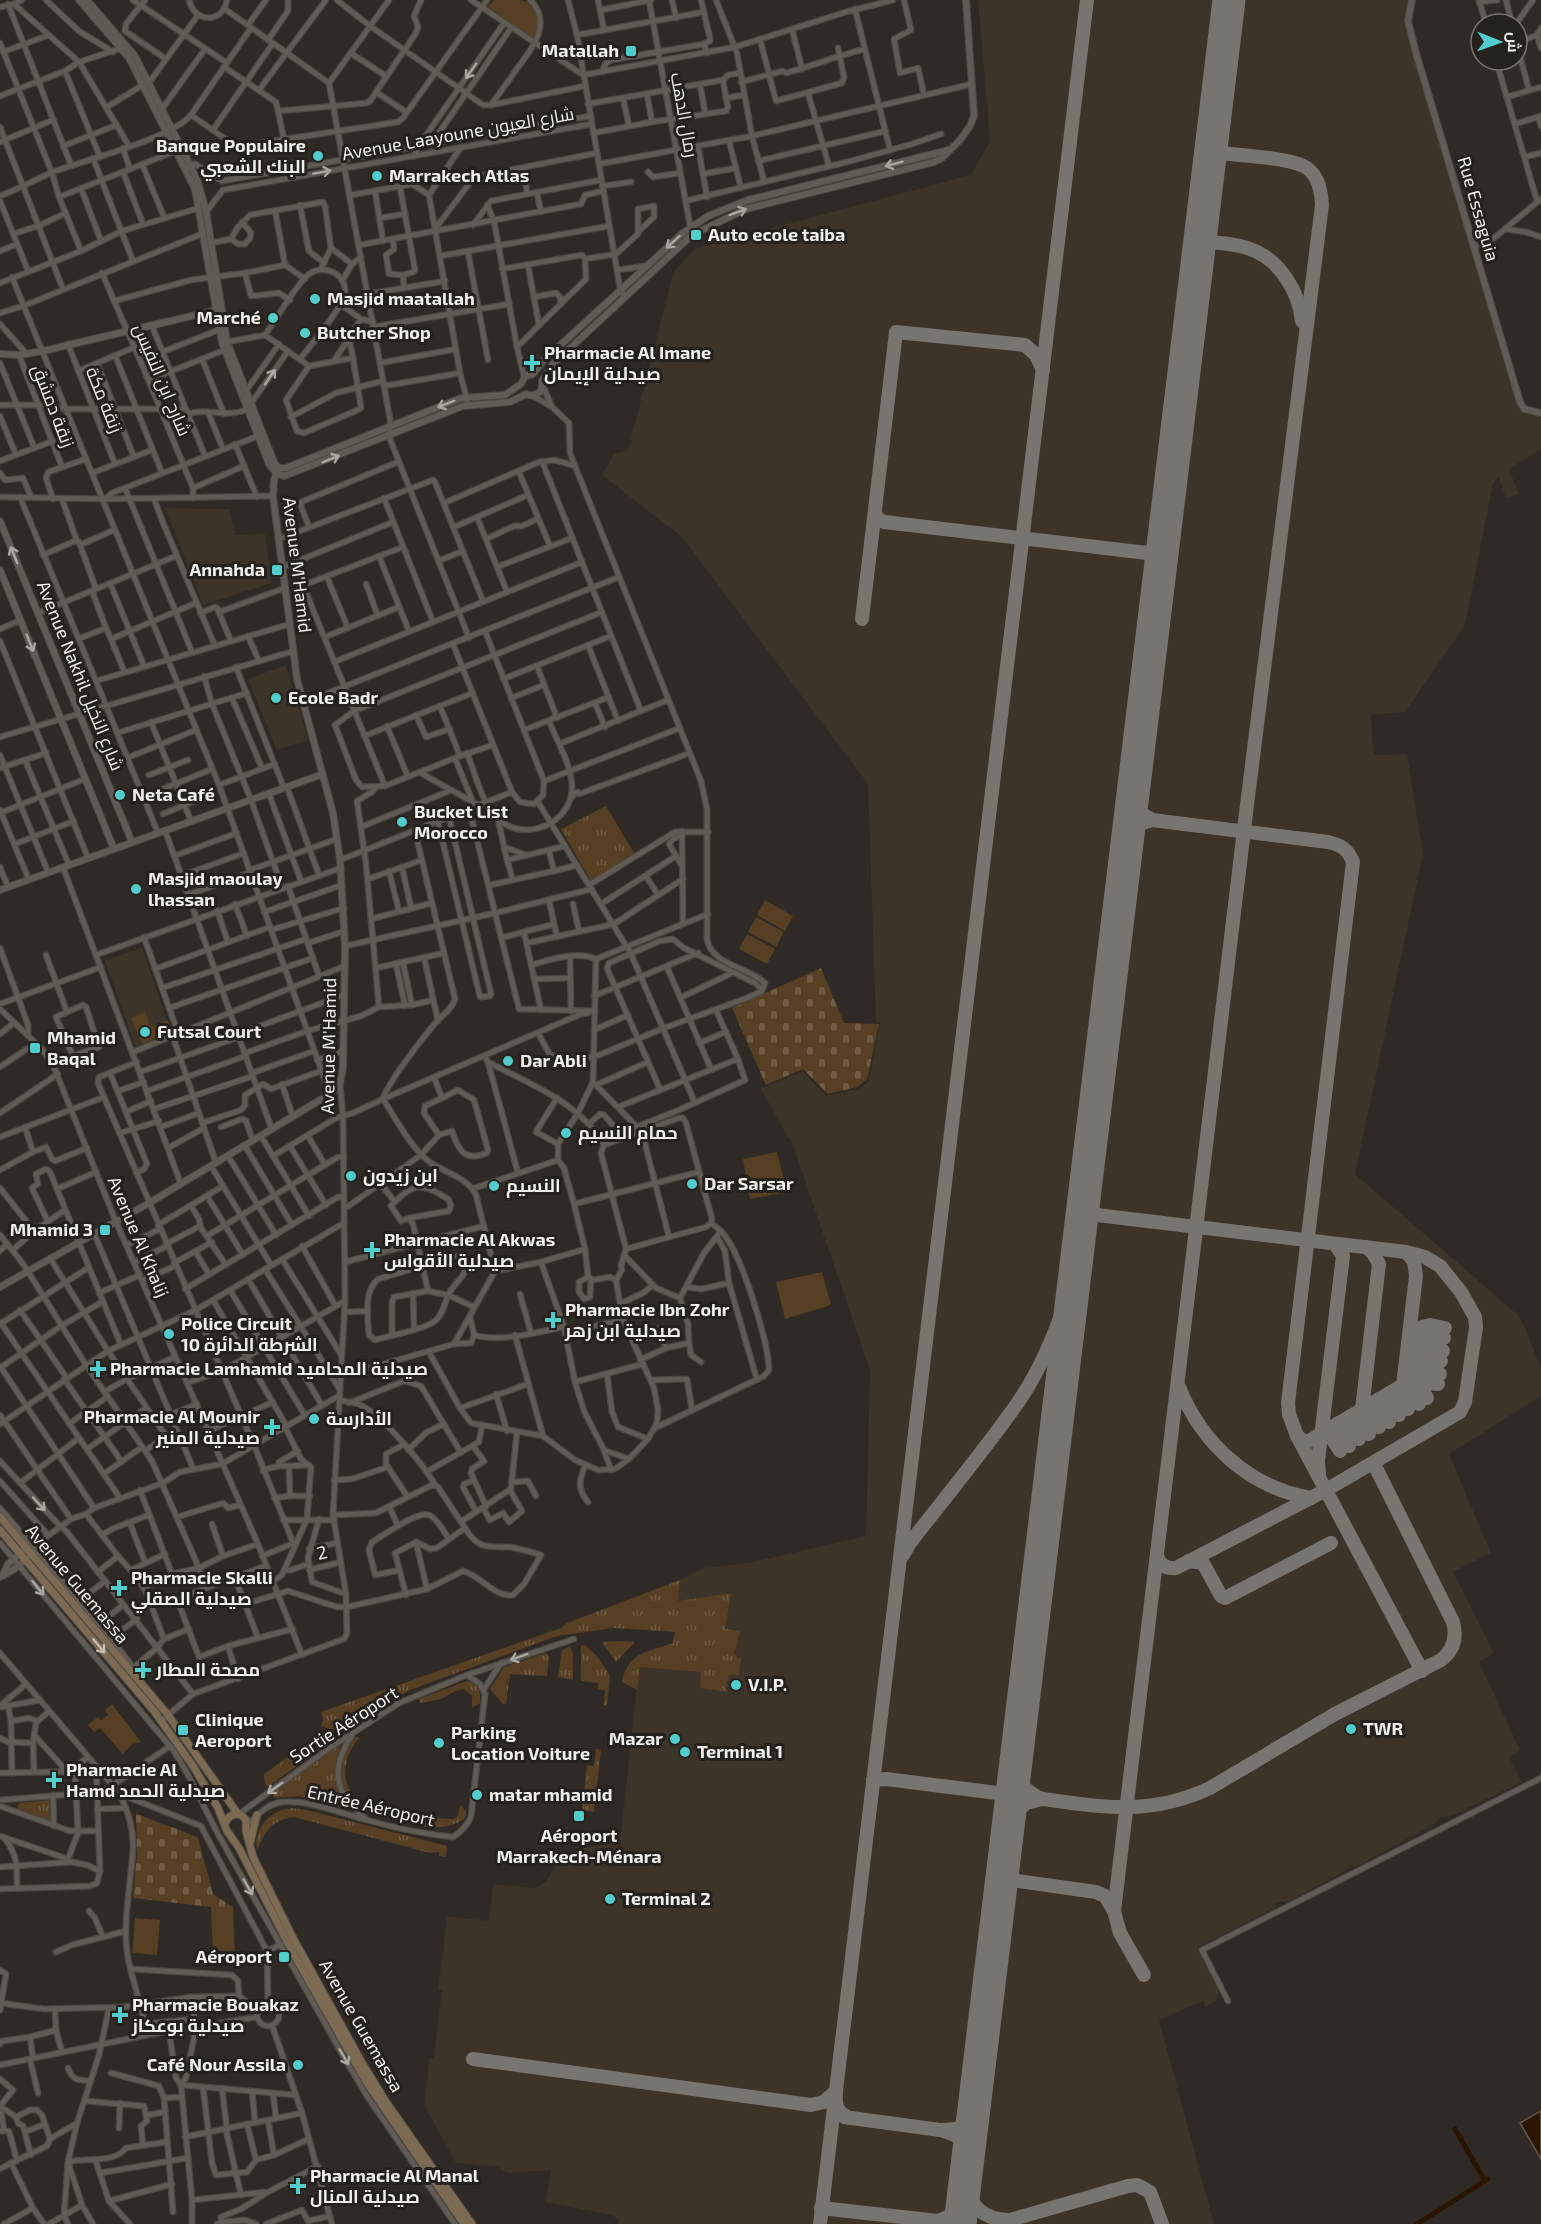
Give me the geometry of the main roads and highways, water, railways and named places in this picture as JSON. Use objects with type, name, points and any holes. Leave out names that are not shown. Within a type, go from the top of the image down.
[{"type":"main road","name":"Avenue Guemassa","points":[[0,1517],[131,1669],[168,1715],[239,1814]]},
{"type":"main road","name":"Avenue Guemassa","points":[[0,1530],[26,1548]]},
{"type":"main road","name":"Avenue Guemassa","points":[[32,1554],[161,1721],[198,1774],[217,1806],[225,1825]]},
{"type":"main road","points":[[239,1814],[244,1817],[247,1828],[240,1836],[231,1836],[225,1825],[229,1817],[239,1814]]},
{"type":"main road","points":[[250,1848],[257,1815]]},
{"type":"main road","name":"Avenue Guemassa","points":[[247,1828],[250,1848],[287,1941],[386,2102],[472,2224]]},
{"type":"main road","name":"Avenue Guemassa","points":[[231,1836],[367,2083],[464,2224]]},
{"type":"waterway","points":[[1455,2129],[1485,2181]]},
{"type":"waterway","points":[[1417,2224],[1488,2179]]},
{"type":"place","name":"Matallah","points":[[631,51]]},
{"type":"place","name":"Banque Populaire البنك الشعبي","points":[[318,156]]},
{"type":"place","name":"Marrakech Atlas","points":[[377,176]]},
{"type":"place","name":"Auto ecole taiba","points":[[696,235]]},
{"type":"place","name":"Masjid maatallah","points":[[315,299]]},
{"type":"place","name":"Marché","points":[[273,318]]},
{"type":"place","name":"Butcher Shop","points":[[305,333]]},
{"type":"place","name":"Pharmacie Al Imane صيدلية الإيمان","points":[[532,363]]},
{"type":"place","name":"Annahda","points":[[277,570]]},
{"type":"place","name":"Ecole Badr","points":[[276,698]]},
{"type":"place","name":"Neta Café","points":[[120,795]]},
{"type":"place","name":"Bucket List Morocco","points":[[402,822]]},
{"type":"place","name":"Masjid maoulay lhassan","points":[[136,889]]},
{"type":"place","name":"Futsal Court","points":[[145,1032]]},
{"type":"place","name":"Mhamid Baqal","points":[[35,1048]]},
{"type":"place","name":"Dar Abli","points":[[508,1061]]},
{"type":"place","name":"حمام النسيم","points":[[566,1133]]},
{"type":"place","name":"ابن زيدون","points":[[351,1176]]},
{"type":"place","name":"Dar Sarsar","points":[[692,1184]]},
{"type":"place","name":"النسيم","points":[[494,1186]]},
{"type":"place","name":"Mhamid 3","points":[[105,1230]]},
{"type":"place","name":"Pharmacie Al Akwas صيدلية الأقواس","points":[[372,1250]]},
{"type":"place","name":"Pharmacie Ibn Zohr صيدلية ابن زهر","points":[[553,1320]]},
{"type":"place","name":"Police Circuit 10 الشرطة الدائرة","points":[[169,1334]]},
{"type":"place","name":"Pharmacie Lamhamid صيدلية المحاميد","points":[[98,1369]]},
{"type":"place","name":"الأدارسة","points":[[314,1419]]},
{"type":"place","name":"Pharmacie Al Mounir صيدلية المنير","points":[[272,1427]]},
{"type":"place","name":"Pharmacie Skalli صيدلية الصقلي","points":[[119,1588]]},
{"type":"place","name":"مصحة المطار","points":[[143,1670]]},
{"type":"place","name":"V.I.P.","points":[[736,1685]]},
{"type":"place","name":"TWR","points":[[1351,1729]]},
{"type":"place","name":"Clinique Aeroport","points":[[183,1730]]},
{"type":"place","name":"Mazar","points":[[675,1739]]},
{"type":"place","name":"Parking Location Voiture","points":[[439,1743]]},
{"type":"place","name":"Terminal 1","points":[[685,1752]]},
{"type":"place","name":"Pharmacie Al Hamd صيدلية الحمد","points":[[54,1780]]},
{"type":"place","name":"matar mhamid","points":[[477,1795]]},
{"type":"place","name":"Aéroport Marrakech-Ménara","points":[[579,1816]]},
{"type":"place","name":"Terminal 2","points":[[610,1899]]},
{"type":"place","name":"Aéroport","points":[[284,1957]]},
{"type":"place","name":"Pharmacie Bouakaz صيدلية بوعكاز","points":[[120,2015]]},
{"type":"place","name":"Café Nour Assila","points":[[298,2065]]},
{"type":"place","name":"Pharmacie Al Manal صيدلية المنال","points":[[298,2186]]}]
